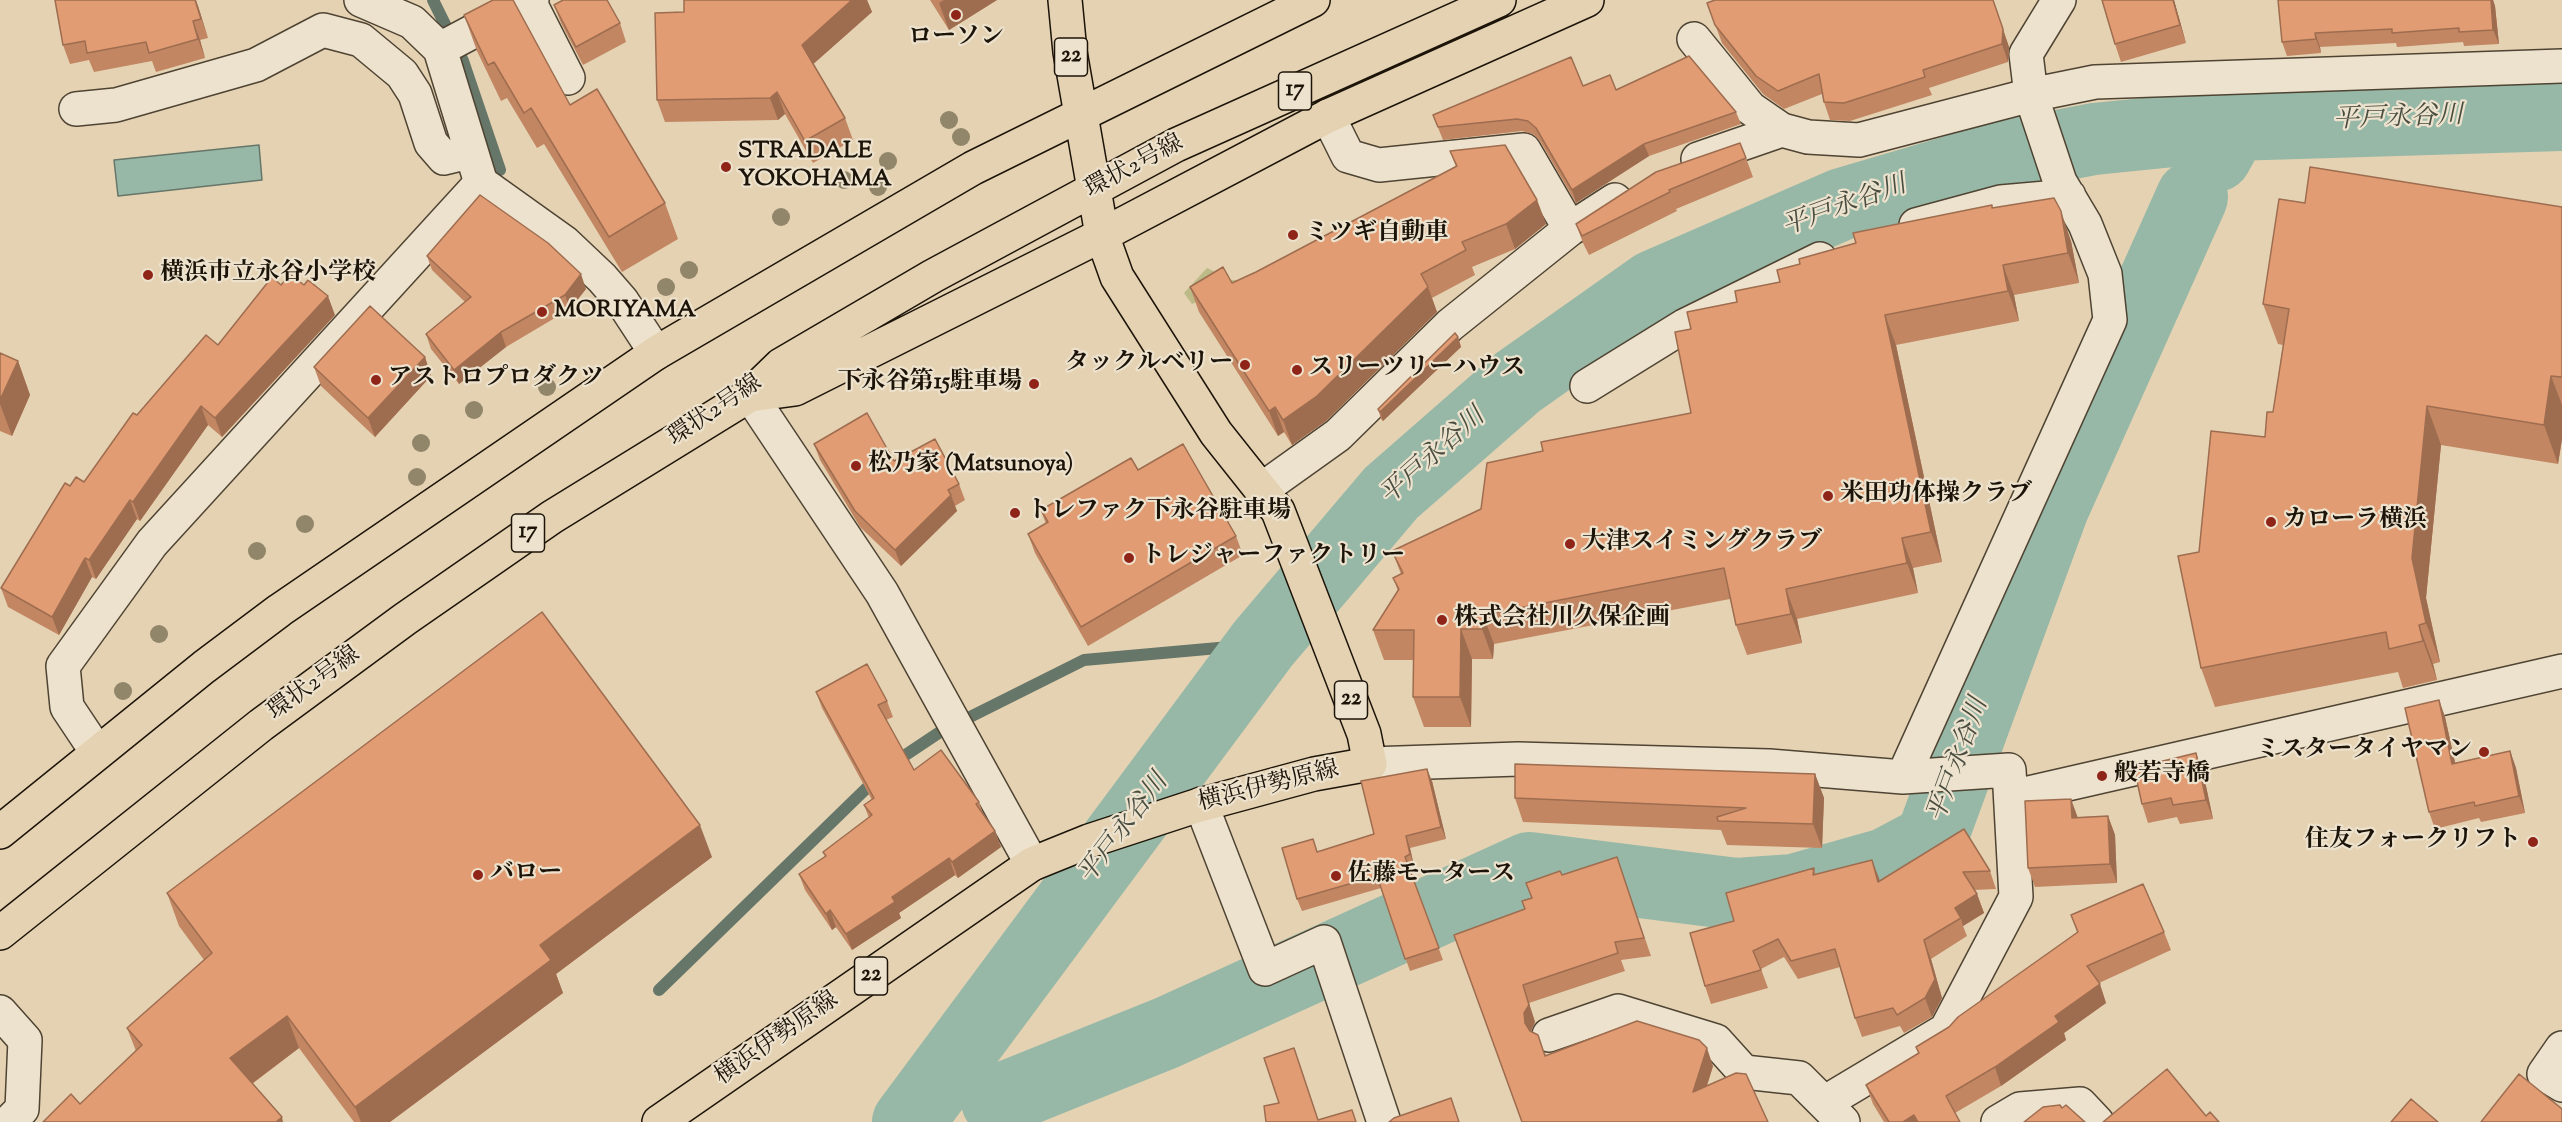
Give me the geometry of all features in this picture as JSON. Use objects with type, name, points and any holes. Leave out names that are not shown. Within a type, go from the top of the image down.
[{"type":"main road","name":"22","points":[[1065,0],[1067,35],[1102,235]]},
{"type":"main road","points":[[0,832],[98,752],[280,610],[656,354],[858,233],[973,168],[1313,0]]},
{"type":"main road","name":"環状2号線","points":[[0,933],[261,725],[405,619],[552,517],[750,395],[781,365],[933,276],[1176,145],[1499,0]]},
{"type":"main road","points":[[750,395],[795,389],[1102,235],[1328,116],[1587,0]]},
{"type":"main road","name":"横浜伊勢原線","points":[[659,1122],[1032,864],[1089,841],[1199,805],[1314,774],[1370,764],[1364,734],[1278,511],[1216,433],[1117,277],[1102,235]]},
{"type":"street","points":[[361,0],[412,22],[440,50],[481,183],[565,243],[602,278],[622,301],[656,354]]},
{"type":"street","points":[[1912,776],[2110,320],[2105,274],[2085,224],[2064,189],[2031,95],[2025,54],[2060,0]]},
{"type":"street","points":[[440,50],[531,1],[568,78]]},
{"type":"street","points":[[76,109],[116,105],[256,65],[323,30],[361,40],[402,75],[414,94],[430,142],[444,158],[470,152]]},
{"type":"street","points":[[1694,39],[1750,108],[1782,130],[1808,136],[1859,140],[2031,95],[2095,82],[2562,66]]},
{"type":"street","points":[[1328,116],[1348,156],[1379,165],[1524,150],[1570,229]]},
{"type":"street","points":[[1666,170],[1782,130]]},
{"type":"street","points":[[98,752],[67,707],[63,666],[152,543],[481,183]]},
{"type":"street","points":[[1261,490],[1338,435],[1450,325],[1570,229],[1636,186]]},
{"type":"street","points":[[1883,236],[1960,211],[2064,189]]},
{"type":"street","points":[[1587,386],[1684,326],[1795,269],[1850,247]]},
{"type":"street","points":[[750,395],[882,593],[1032,864]]},
{"type":"street","points":[[2010,796],[2562,671]]},
{"type":"street","points":[[1370,764],[1518,759],[1769,766],[1912,776],[2009,770],[2016,897],[1946,1030],[1834,1112],[1799,1078],[1744,1072],[1716,1041],[1617,1011],[1549,1035]]},
{"type":"street","points":[[1199,805],[1265,969],[1324,942],[1384,1122]]},
{"type":"street","points":[[0,1012],[25,1040],[22,1109],[9,1122]]},
{"type":"street","points":[[2562,1048],[2544,1074],[2562,1085]]},
{"type":"street","points":[[1998,1122],[2020,1109],[2080,1104],[2097,1122]]},
{"type":"shaded area","points":[[259,145],[262,180],[118,196],[114,160]]},
{"type":"shaded area","points":[[1207,268],[1232,280],[1275,283],[1222,291],[1192,304],[1184,293]]},
{"type":"building","points":[[55,0],[195,0],[201,19],[193,21],[198,39],[149,53],[146,42],[87,53],[85,41],[63,45]]},
{"type":"building","points":[[493,0],[513,0],[570,105],[597,89],[665,203],[609,237],[531,108],[524,113],[494,62],[488,65],[464,15]]},
{"type":"building","points":[[563,0],[607,0],[620,23],[576,47],[554,5]]},
{"type":"building","points":[[684,0],[852,0],[802,45],[845,118],[805,141],[777,92],[770,98],[657,100],[655,13],[684,12]]},
{"type":"building","points":[[1715,0],[1993,0],[2003,29],[2002,44],[1923,70],[1925,77],[1844,103],[1824,102],[1819,74],[1778,91],[1756,76],[1715,25],[1707,3]]},
{"type":"building","points":[[2102,0],[2173,0],[2180,25],[2115,44]]},
{"type":"building","points":[[2278,0],[2491,0],[2493,30],[2459,32],[2459,28],[2392,33],[2392,29],[2315,33],[2316,39],[2282,42]]},
{"type":"building","points":[[1689,56],[1736,112],[1644,144],[1572,190],[1536,128],[1528,121],[1517,119],[1438,127],[1433,115],[1571,57],[1583,86],[1610,75],[1616,90]]},
{"type":"building","points":[[1740,143],[1746,158],[1669,190],[1670,192],[1582,236],[1576,224],[1656,172]]},
{"type":"building","points":[[1505,145],[1537,200],[1506,224],[1462,242],[1466,250],[1421,274],[1428,287],[1317,396],[1283,420],[1275,407],[1269,411],[1190,287],[1223,267],[1232,283],[1256,272],[1457,166],[1450,151]]},
{"type":"building","points":[[2310,167],[2562,207],[2562,377],[2551,376],[2544,425],[2427,406],[2412,558],[2426,623],[2419,625],[2423,641],[2389,649],[2386,632],[2201,668],[2178,556],[2199,552],[2211,431],[2265,437],[2267,412],[2273,412],[2289,309],[2263,304],[2279,199],[2305,203]]},
{"type":"building","points":[[480,195],[548,243],[581,274],[565,295],[501,332],[454,370],[426,334],[471,297],[427,256]]},
{"type":"building","points":[[2054,198],[2061,211],[2068,253],[2003,265],[2008,291],[1885,315],[1931,532],[1902,538],[1907,563],[1786,589],[1791,614],[1736,625],[1724,568],[1483,615],[1482,629],[1461,629],[1460,697],[1413,697],[1414,630],[1373,630],[1399,589],[1393,578],[1403,573],[1392,551],[1481,509],[1487,463],[1543,451],[1541,442],[1691,413],[1675,332],[1691,329],[1687,312],[1737,302],[1735,291],[1780,282],[1777,270],[1800,264],[1799,259],[1856,243],[1853,233],[1992,205],[1992,208]]},
{"type":"building","points":[[290,274],[304,285],[308,280],[328,296],[215,418],[201,406],[133,502],[130,500],[89,560],[85,558],[52,617],[1,588],[65,483],[70,486],[76,477],[84,482],[133,413],[137,415],[206,335],[218,345],[272,277],[281,285]]},
{"type":"building","points":[[370,306],[425,357],[368,418],[314,367]]},
{"type":"building","points":[[1455,333],[1458,337],[1380,412],[1378,409]]},
{"type":"building","points":[[0,353],[18,361],[0,400]]},
{"type":"building","points":[[867,413],[894,461],[935,439],[959,484],[948,490],[951,495],[895,550],[855,511],[814,444]]},
{"type":"building","points":[[1183,444],[1236,536],[1081,627],[1028,534],[1048,522],[1041,510],[1131,458],[1138,470]]},
{"type":"building","points":[[542,612],[700,825],[540,945],[551,960],[355,1107],[287,1016],[230,1058],[282,1117],[276,1122],[43,1122],[71,1094],[80,1104],[142,1045],[127,1028],[212,953],[167,893]]},
{"type":"building","points":[[867,664],[887,701],[878,705],[914,770],[941,750],[979,802],[976,804],[995,831],[952,862],[949,858],[892,897],[895,902],[846,934],[830,910],[826,914],[799,874],[826,856],[823,852],[872,815],[864,805],[874,798],[816,692]]},
{"type":"building","points":[[2439,700],[2452,764],[2510,751],[2519,796],[2475,806],[2474,802],[2429,812],[2405,708]]},
{"type":"building","points":[[2196,753],[2206,800],[2173,805],[2171,798],[2142,804],[2134,768]]},
{"type":"building","points":[[1515,764],[1815,774],[1813,824],[1718,821],[1717,817],[1746,808],[1515,798]]},
{"type":"building","points":[[1427,769],[1441,827],[1406,836],[1410,854],[1405,857],[1439,948],[1405,959],[1377,876],[1297,899],[1282,848],[1313,839],[1317,852],[1374,834],[1361,781]]},
{"type":"building","points":[[2071,799],[2072,818],[2108,816],[2110,864],[2028,868],[2025,801]]},
{"type":"building","points":[[1964,829],[1990,871],[1963,872],[1977,894],[1955,908],[1961,918],[1924,940],[1935,979],[1925,998],[1897,1015],[1893,1008],[1855,1018],[1835,949],[1791,961],[1778,939],[1753,951],[1761,970],[1705,986],[1690,933],[1734,921],[1726,893],[1814,868],[1813,875],[1872,860],[1878,882]]},
{"type":"building","points":[[1617,857],[1644,938],[1615,942],[1618,953],[1523,985],[1529,1005],[1524,1013],[1525,1023],[1530,1031],[1538,1035],[1545,1056],[1637,1021],[1699,1040],[1707,1048],[1693,1092],[1736,1073],[1746,1074],[1768,1122],[1522,1122],[1454,935],[1525,909],[1522,901],[1532,898],[1526,883],[1560,871],[1562,875]]},
{"type":"building","points":[[2143,884],[2164,932],[2087,966],[2100,984],[2055,1016],[2059,1022],[1995,1067],[1946,1096],[1960,1122],[1918,1122],[1914,1115],[1903,1122],[1889,1122],[1866,1085],[1919,1053],[1916,1047],[1949,1027],[1958,1017],[2078,932],[2071,915]]},
{"type":"building","points":[[1294,1048],[1318,1120],[1352,1110],[1356,1122],[1266,1122],[1264,1106],[1279,1103],[1264,1058]]},
{"type":"building","points":[[2167,1069],[2206,1116],[2210,1112],[2219,1122],[2103,1122]]},
{"type":"building","points":[[2519,1074],[2562,1109],[2562,1122],[2481,1122]]},
{"type":"building","points":[[1451,1098],[1459,1122],[1389,1122],[1394,1118]]},
{"type":"building","points":[[2411,1099],[2438,1122],[2391,1122]]},
{"type":"building","points":[[2060,1105],[2062,1108],[2066,1105],[2085,1122],[2024,1122],[2043,1107]]},
{"type":"waterway","points":[[433,0],[463,61],[500,170]]},
{"type":"waterway","name":"平戸永谷川","points":[[2216,156],[2233,125],[2562,115]]},
{"type":"waterway","name":"平戸永谷川","points":[[908,1122],[1263,644],[1391,493],[1518,382],[1654,286],[1842,204],[2005,156],[2094,139],[2233,125]]},
{"type":"waterway","name":"平戸永谷川","points":[[997,1101],[1166,1033],[1529,868],[1736,894],[1794,890],[1886,864],[1931,840],[2053,508],[2192,197]]},
{"type":"waterway","points":[[892,764],[940,732],[1084,660],[1263,644]]},
{"type":"waterway","points":[[659,990],[877,778]]},
{"type":"place","name":"ローソン","points":[[956,15]]},
{"type":"place","name":"STRADALE YOKOHAMA","points":[[726,167]]},
{"type":"place","name":"ミツギ自動車","points":[[1293,235]]},
{"type":"place","name":"横浜市立永谷小学校","points":[[148,275]]},
{"type":"place","name":"MORIYAMA","points":[[542,312]]},
{"type":"place","name":"タックルベリー","points":[[1245,365]]},
{"type":"place","name":"スリーツリーハウス","points":[[1297,370]]},
{"type":"place","name":"アストロプロダクツ","points":[[376,380]]},
{"type":"place","name":"下永谷第15駐車場","points":[[1034,384]]},
{"type":"place","name":"松乃家 (Matsunoya)","points":[[856,466]]},
{"type":"place","name":"米田功体操クラブ","points":[[1828,496]]},
{"type":"place","name":"トレファク下永谷駐車場","points":[[1015,513]]},
{"type":"place","name":"カローラ横浜","points":[[2271,522]]},
{"type":"place","name":"大津スイミングクラブ","points":[[1570,544]]},
{"type":"place","name":"トレジャーファクトリー","points":[[1129,558]]},
{"type":"place","name":"株式会社川久保企画","points":[[1442,620]]},
{"type":"place","name":"ミスタータイヤマン","points":[[2484,752]]},
{"type":"place","name":"般若寺橋","points":[[2102,776]]},
{"type":"place","name":"住友フォークリフト","points":[[2533,842]]},
{"type":"place","name":"バロー","points":[[478,875]]},
{"type":"place","name":"佐藤モータース","points":[[1336,876]]}]
